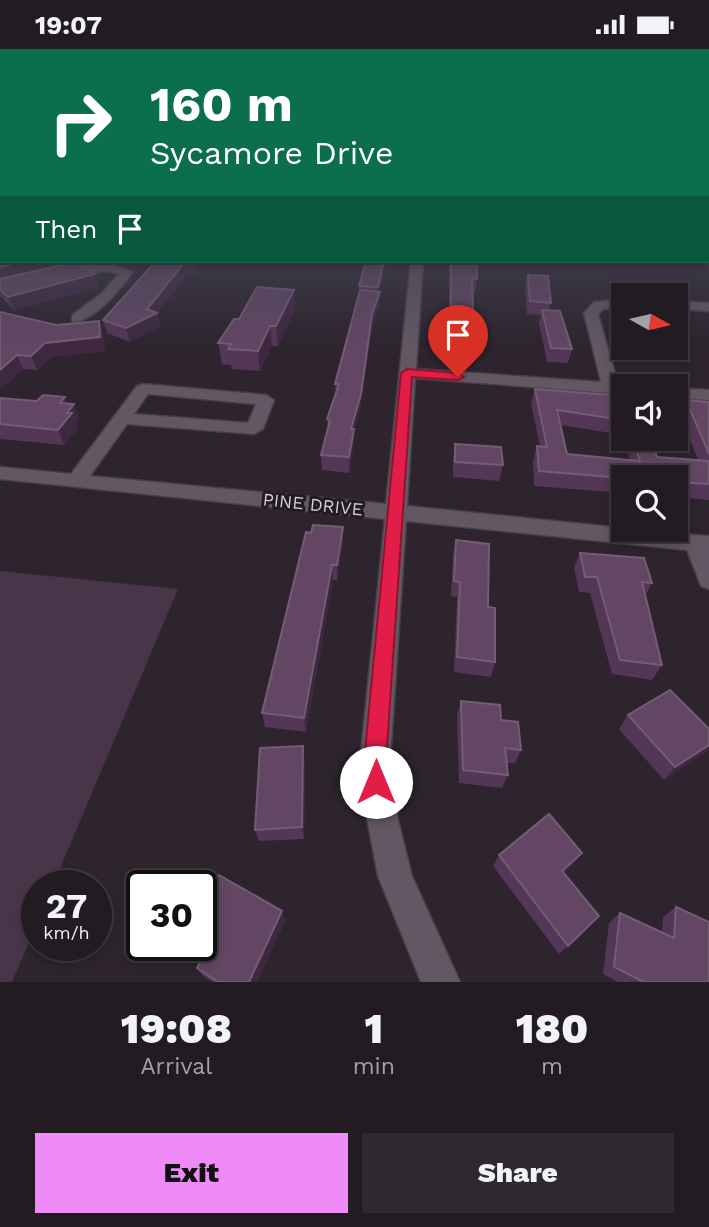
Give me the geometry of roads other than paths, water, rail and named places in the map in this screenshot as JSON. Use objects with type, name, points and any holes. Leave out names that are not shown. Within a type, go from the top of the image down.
[{"type":"street","points":[[417,263],[375,762],[377,801],[399,892],[418,939],[441,982]]},
{"type":"street","points":[[47,275],[107,267],[127,272],[106,297],[77,318]]},
{"type":"street","points":[[584,298],[599,305],[611,304]]},
{"type":"street","points":[[599,305],[593,310],[592,319],[612,374]]},
{"type":"street","points":[[688,306],[709,307]]},
{"type":"street","points":[[407,373],[611,388]]},
{"type":"street","points":[[77,480],[143,389],[266,400],[254,429],[123,418]]},
{"type":"street","points":[[688,394],[709,395]]},
{"type":"street","name":"PINE DRIVE","points":[[0,473],[702,543]]},
{"type":"street","points":[[702,543],[709,580]]}]
